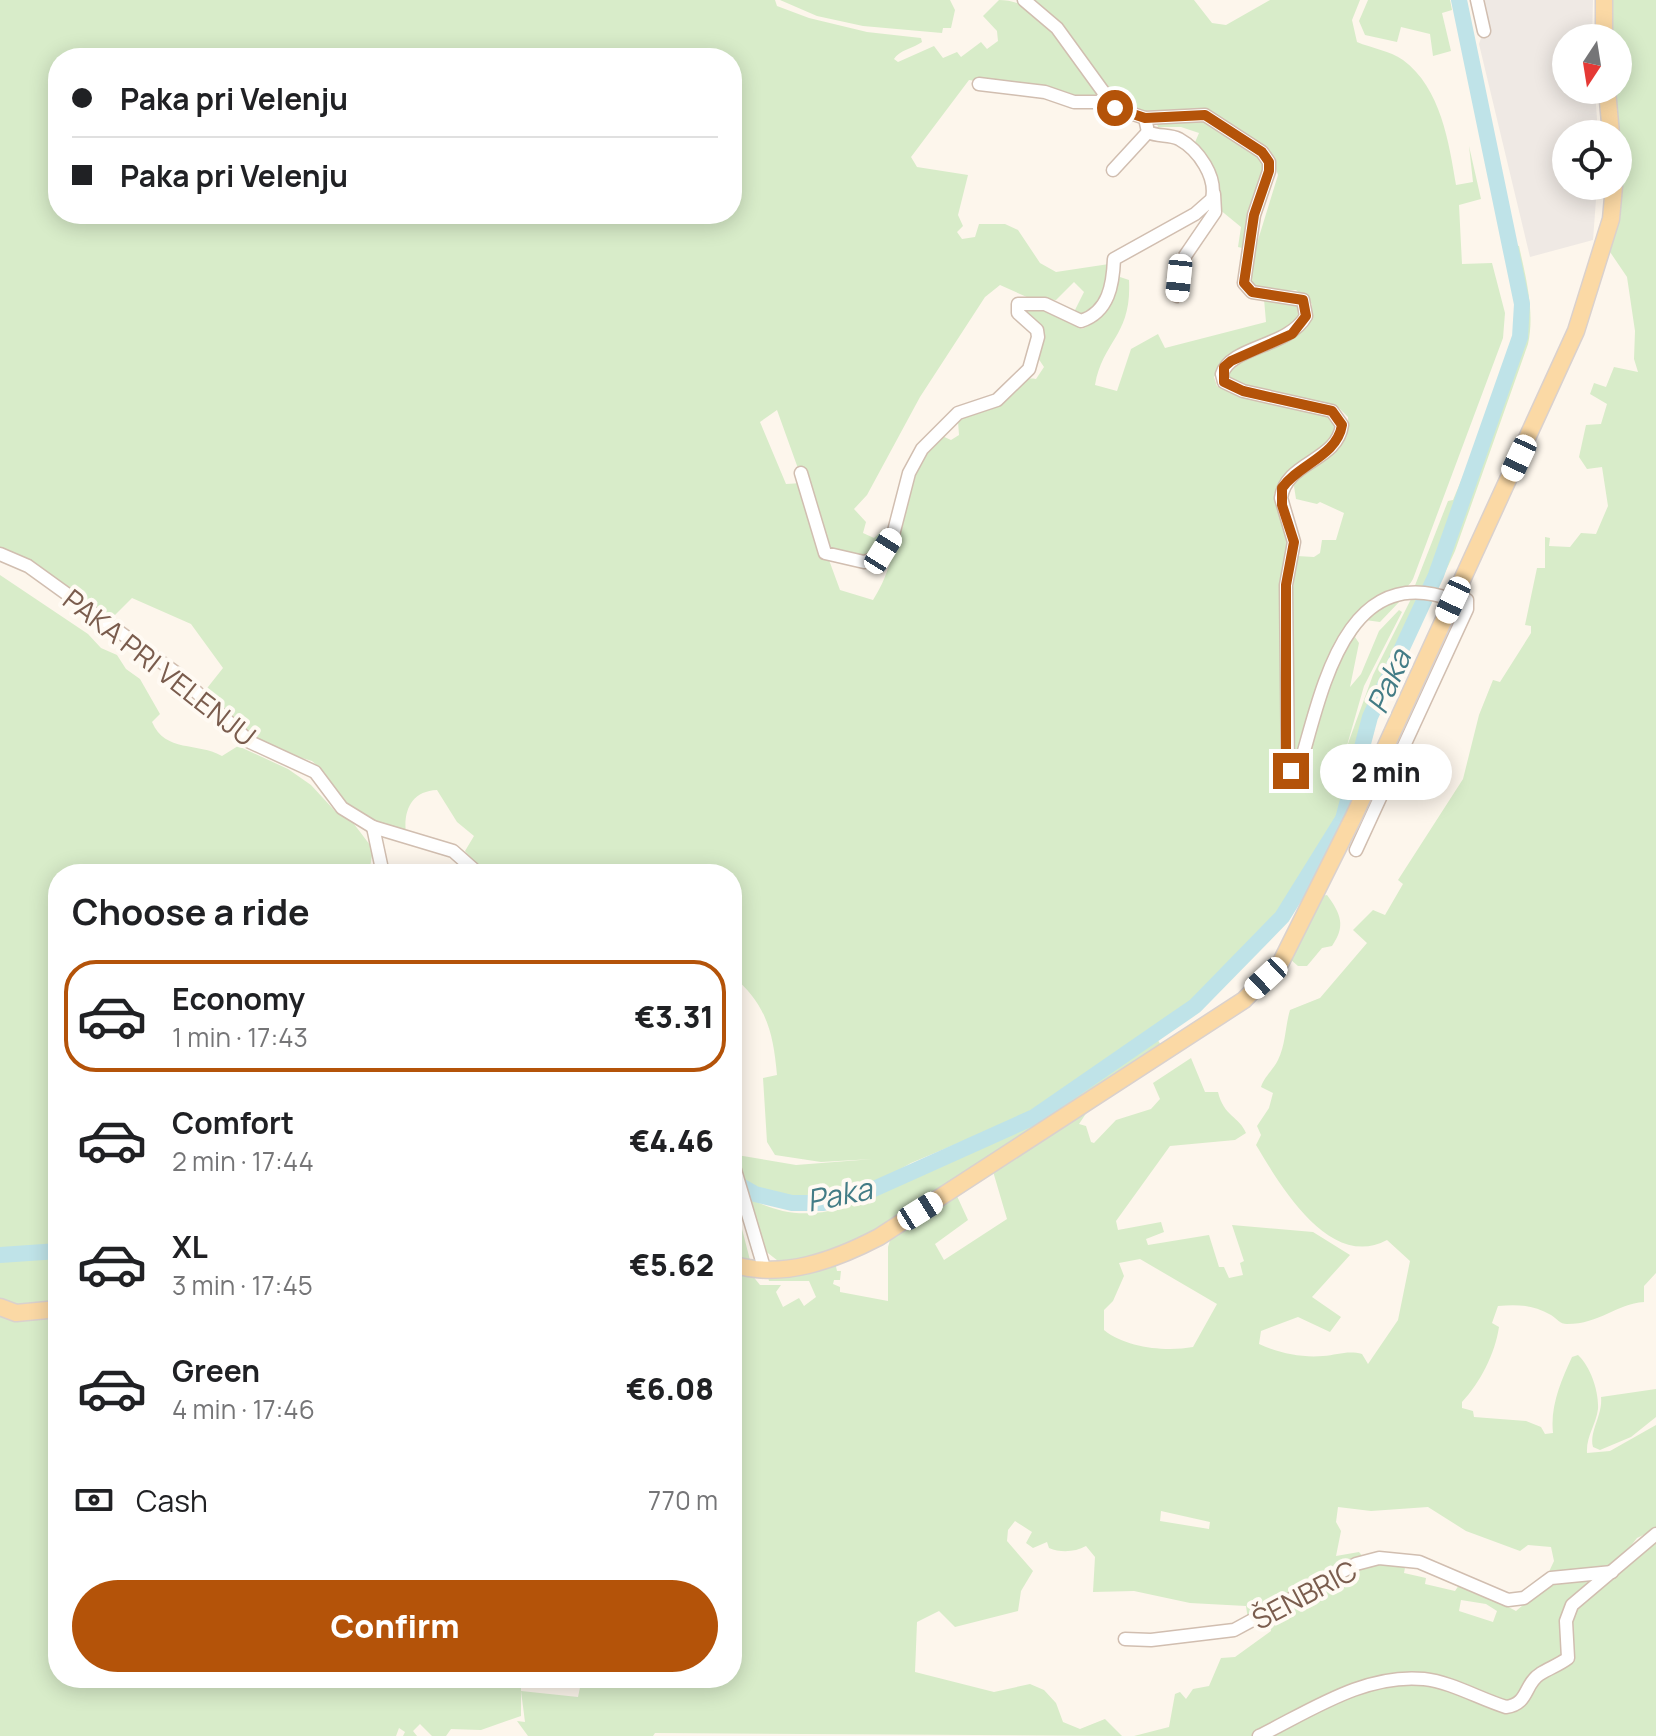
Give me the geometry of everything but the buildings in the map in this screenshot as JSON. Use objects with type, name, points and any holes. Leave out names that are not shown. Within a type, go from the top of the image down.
[{"type":"main road","points":[[1604,0],[1604,24]]},
{"type":"main road","points":[[742,1266],[765,1271],[829,1259],[879,1237],[1224,1013],[1266,978],[1290,946],[1320,886],[1449,597],[1576,331],[1611,219],[1613,200]]},
{"type":"main road","points":[[0,1307],[16,1313],[48,1310]]},
{"type":"street","points":[[1024,0],[1057,28],[1108,102],[1123,113],[1145,118],[1205,115],[1262,152],[1269,162],[1269,171],[1254,215],[1244,283],[1252,292],[1296,296],[1303,300],[1306,316],[1292,334],[1231,361],[1224,367],[1224,382],[1243,391],[1332,411],[1342,425],[1335,445],[1299,469],[1282,488],[1282,505],[1294,542],[1286,585],[1288,770],[1296,772],[1300,765],[1331,671],[1349,628],[1371,606],[1412,594],[1467,600],[1467,609],[1356,850]]},
{"type":"street","points":[[1477,0],[1484,31]]},
{"type":"street","points":[[979,84],[1027,88],[1074,102],[1108,102]]},
{"type":"street","points":[[1145,118],[1148,132]]},
{"type":"street","points":[[1113,170],[1148,132]]},
{"type":"street","points":[[1148,132],[1182,140],[1204,165],[1214,190],[1215,212],[1185,256],[1177,296]]},
{"type":"street","points":[[801,473],[825,553],[864,562],[877,558],[893,535],[909,473],[922,449],[958,413],[997,400],[1029,369],[1037,330],[1018,313],[1018,304],[1045,304],[1081,321],[1090,318],[1106,302],[1111,289],[1114,259],[1195,214],[1212,199],[1214,190]]},
{"type":"street","name":"PAKA PRI VELENJU","points":[[0,554],[28,566],[175,672],[250,742],[304,764],[326,783],[342,808],[373,827],[453,851],[468,864]]},
{"type":"street","points":[[373,827],[381,864]]},
{"type":"street","points":[[742,1200],[763,1255],[765,1271]]},
{"type":"street","points":[[1259,1736],[1358,1687],[1392,1679],[1427,1679],[1506,1707],[1516,1706],[1525,1698],[1537,1675],[1568,1658],[1566,1621],[1572,1605],[1656,1534]]},
{"type":"street","name":"ŠENBRIC","points":[[1125,1639],[1151,1640],[1234,1630],[1356,1564],[1379,1558],[1419,1562],[1508,1600],[1524,1598],[1551,1578],[1612,1572]]},
{"type":"shaded area","points":[[1477,0],[1593,0],[1592,24],[1552,24],[1552,104],[1596,104],[1597,120],[1552,120],[1552,200],[1596,200],[1593,240],[1530,257],[1479,44],[1482,35]]},
{"type":"green space","points":[[0,0],[775,0],[777,6],[809,18],[867,32],[921,38],[922,42],[896,56],[894,59],[898,62],[934,46],[943,58],[957,52],[961,57],[981,42],[987,49],[998,41],[997,31],[983,16],[999,0],[1017,3],[1047,22],[1072,52],[1103,99],[1073,100],[1045,90],[969,80],[911,157],[917,167],[968,175],[958,215],[963,226],[957,232],[962,239],[975,237],[979,224],[1005,224],[1018,230],[1040,263],[1056,272],[1109,264],[1109,288],[1097,309],[1085,318],[1073,314],[1084,292],[1074,282],[1056,300],[1029,298],[1000,285],[985,297],[920,397],[867,495],[854,509],[866,522],[863,533],[874,538],[884,529],[887,532],[875,558],[827,549],[777,410],[760,422],[786,484],[802,483],[818,548],[829,560],[840,590],[873,600],[884,580],[908,493],[926,452],[940,435],[951,440],[959,435],[958,421],[969,410],[997,405],[1018,382],[1036,379],[1044,367],[1038,358],[1044,334],[1022,313],[1023,304],[1052,308],[1082,329],[1097,320],[1107,307],[1117,276],[1129,280],[1126,314],[1104,357],[1095,385],[1117,391],[1131,349],[1158,334],[1165,348],[1266,322],[1264,299],[1296,300],[1302,314],[1299,324],[1229,358],[1214,377],[1217,386],[1315,409],[1338,425],[1335,440],[1286,477],[1274,494],[1292,537],[1281,592],[1280,774],[1283,786],[1292,788],[1302,778],[1326,690],[1356,626],[1375,608],[1401,600],[1380,622],[1365,620],[1355,637],[1359,643],[1350,687],[1361,674],[1379,631],[1399,610],[1402,612],[1364,686],[1346,749],[1373,675],[1411,599],[1419,600],[1376,688],[1339,818],[1324,850],[1282,912],[1196,1000],[1125,1047],[1066,1092],[1034,1111],[911,1163],[856,1194],[852,1191],[808,1199],[742,1183],[742,1156],[796,1165],[873,1159],[821,1162],[775,1155],[767,1142],[763,1078],[777,1075],[766,1019],[742,984],[742,864],[475,864],[465,851],[474,836],[457,822],[437,790],[421,794],[411,803],[406,817],[406,834],[351,810],[324,772],[312,761],[262,746],[204,692],[223,668],[191,624],[132,598],[110,620],[31,563],[0,550]]},
{"type":"green space","points":[[780,0],[950,0],[955,10],[951,28],[943,28],[942,33],[863,26],[817,16]]},
{"type":"green space","points":[[1029,0],[1194,0],[1212,23],[1226,25],[1270,0],[1360,0],[1352,20],[1357,42],[1403,60],[1426,85],[1441,117],[1456,185],[1473,182],[1469,146],[1481,199],[1459,205],[1462,264],[1492,263],[1505,313],[1503,338],[1413,579],[1402,591],[1357,613],[1346,627],[1327,664],[1294,767],[1292,595],[1297,556],[1314,557],[1320,553],[1322,540],[1336,540],[1344,513],[1320,502],[1296,499],[1293,480],[1338,447],[1344,439],[1348,417],[1339,408],[1224,379],[1235,363],[1293,337],[1309,319],[1312,304],[1296,290],[1262,292],[1246,279],[1278,175],[1271,153],[1212,114],[1154,113],[1119,108]]},
{"type":"green space","points":[[1368,0],[1450,0],[1452,10],[1442,13],[1451,51],[1433,56],[1430,34],[1401,27],[1397,42],[1365,35],[1359,21]]},
{"type":"green space","points":[[1610,0],[1656,0],[1656,1273],[1644,1286],[1644,1302],[1579,1323],[1562,1323],[1532,1307],[1498,1306],[1492,1323],[1499,1327],[1494,1347],[1481,1377],[1462,1402],[1462,1408],[1473,1411],[1474,1417],[1526,1421],[1541,1427],[1545,1434],[1553,1433],[1557,1394],[1572,1357],[1578,1355],[1590,1373],[1598,1402],[1587,1453],[1610,1451],[1656,1425],[1656,1529],[1637,1538],[1616,1565],[1547,1576],[1554,1561],[1551,1547],[1528,1545],[1520,1551],[1466,1531],[1428,1507],[1371,1511],[1338,1507],[1336,1522],[1341,1531],[1336,1556],[1359,1552],[1364,1558],[1248,1620],[1246,1606],[1190,1603],[1134,1591],[1093,1592],[1095,1557],[1086,1546],[1063,1551],[1049,1548],[1047,1542],[1033,1548],[1026,1543],[1032,1532],[1015,1521],[1008,1530],[1007,1541],[1033,1571],[1021,1591],[1018,1611],[955,1627],[939,1611],[917,1622],[915,1672],[994,1692],[1030,1684],[1044,1690],[1056,1703],[1063,1722],[1080,1729],[1105,1719],[1122,1736],[655,1733],[653,1736],[528,1736],[517,1721],[525,1722],[521,1691],[578,1697],[580,1688],[742,1688],[742,1272],[752,1275],[760,1285],[781,1285],[776,1292],[783,1307],[799,1298],[804,1306],[816,1297],[809,1281],[769,1281],[768,1277],[835,1262],[837,1271],[841,1271],[840,1280],[834,1280],[833,1284],[840,1287],[840,1292],[888,1301],[888,1247],[891,1237],[956,1194],[968,1220],[935,1244],[944,1260],[1007,1219],[992,1168],[1089,1109],[1079,1124],[1086,1126],[1094,1143],[1116,1120],[1151,1109],[1160,1099],[1153,1083],[1191,1058],[1205,1092],[1218,1092],[1224,1107],[1246,1133],[1235,1140],[1170,1146],[1116,1221],[1118,1230],[1161,1222],[1164,1232],[1146,1239],[1148,1245],[1209,1235],[1219,1267],[1224,1267],[1229,1278],[1243,1275],[1240,1263],[1244,1261],[1232,1225],[1313,1232],[1350,1255],[1312,1297],[1341,1317],[1330,1332],[1298,1317],[1261,1331],[1259,1344],[1274,1350],[1307,1356],[1357,1353],[1362,1354],[1368,1364],[1398,1320],[1410,1261],[1387,1240],[1366,1246],[1346,1244],[1327,1234],[1293,1201],[1256,1145],[1261,1135],[1257,1126],[1269,1108],[1273,1093],[1261,1087],[1281,1054],[1290,1010],[1320,998],[1367,943],[1353,930],[1373,910],[1385,915],[1403,884],[1398,880],[1463,779],[1479,715],[1493,680],[1500,682],[1531,633],[1531,626],[1525,625],[1537,568],[1545,568],[1545,537],[1550,538],[1549,546],[1570,547],[1581,533],[1596,534],[1608,506],[1602,467],[1587,469],[1579,457],[1586,425],[1601,424],[1607,404],[1590,394],[1594,383],[1606,387],[1614,367],[1638,372],[1634,359],[1635,331],[1627,277],[1608,249],[1617,200],[1632,200],[1632,120],[1614,120],[1613,104],[1632,104],[1632,24],[1610,24]],"holes":[[[1140,1259],[1217,1304],[1193,1347],[1171,1349],[1135,1345],[1104,1330],[1104,1310],[1113,1301],[1124,1276],[1119,1263]],[[1161,1511],[1210,1522],[1209,1529],[1160,1521]]]},
{"type":"green space","points":[[1199,117],[1223,125],[1266,163],[1247,249],[1238,247],[1241,227],[1219,209],[1193,147],[1199,133],[1181,127],[1158,127],[1156,121]]},
{"type":"green space","points":[[1514,245],[1519,246],[1529,295],[1531,320],[1528,344],[1455,551],[1437,590],[1432,590],[1523,342],[1525,312]]},
{"type":"green space","points":[[1474,462],[1425,589],[1414,588],[1448,501],[1453,500],[1468,464]]},
{"type":"green space","points":[[0,575],[88,634],[101,648],[117,655],[126,669],[140,679],[160,714],[152,722],[165,738],[222,756],[238,746],[288,769],[311,785],[335,811],[351,820],[373,849],[371,864],[48,864],[48,1305],[25,1307],[0,1301]]},
{"type":"green space","points":[[1327,895],[1340,920],[1339,932],[1332,946],[1322,948],[1307,966],[1298,966],[1290,959],[1321,896]]},
{"type":"green space","points":[[1156,1037],[1162,1047],[846,1248],[782,1264],[764,1250],[744,1196],[778,1210],[795,1213],[846,1207],[946,1158],[1035,1121],[1082,1092]]},
{"type":"green space","points":[[742,1229],[751,1264],[742,1261]]},
{"type":"green space","points":[[0,1312],[48,1314],[48,1688],[521,1688],[521,1716],[481,1730],[451,1729],[446,1736],[432,1736],[420,1724],[413,1731],[417,1736],[403,1736],[405,1732],[399,1728],[396,1736],[0,1736]]},
{"type":"green space","points":[[1656,1389],[1656,1417],[1631,1437],[1600,1450],[1593,1447],[1601,1397]]},
{"type":"green space","points":[[1656,1538],[1656,1736],[1134,1736],[1169,1727],[1175,1694],[1180,1692],[1186,1699],[1193,1689],[1209,1686],[1221,1658],[1235,1657],[1271,1631],[1269,1614],[1351,1571],[1406,1562],[1404,1573],[1426,1578],[1425,1584],[1455,1591],[1461,1582],[1516,1611],[1552,1580],[1598,1578]],"holes":[[[1461,1600],[1486,1604],[1497,1611],[1493,1622],[1459,1611]]]},
{"type":"waterway","name":"Paka","points":[[742,1187],[755,1194],[792,1203],[823,1203],[865,1193],[1034,1117],[1195,1006],[1282,917],[1343,819],[1370,717],[1436,575],[1520,337],[1522,304],[1459,0]]},
{"type":"waterway","name":"Paka","points":[[0,1255],[48,1252]]},
{"type":"route","points":[[1115,108],[1145,118],[1205,115],[1216,119],[1262,152],[1269,162],[1269,171],[1254,215],[1244,283],[1252,292],[1262,295],[1296,296],[1303,300],[1306,316],[1292,334],[1231,361],[1224,367],[1224,382],[1243,391],[1322,407],[1332,411],[1342,425],[1335,445],[1299,469],[1282,488],[1282,505],[1293,529],[1294,542],[1286,585],[1286,765],[1291,771]]}]
